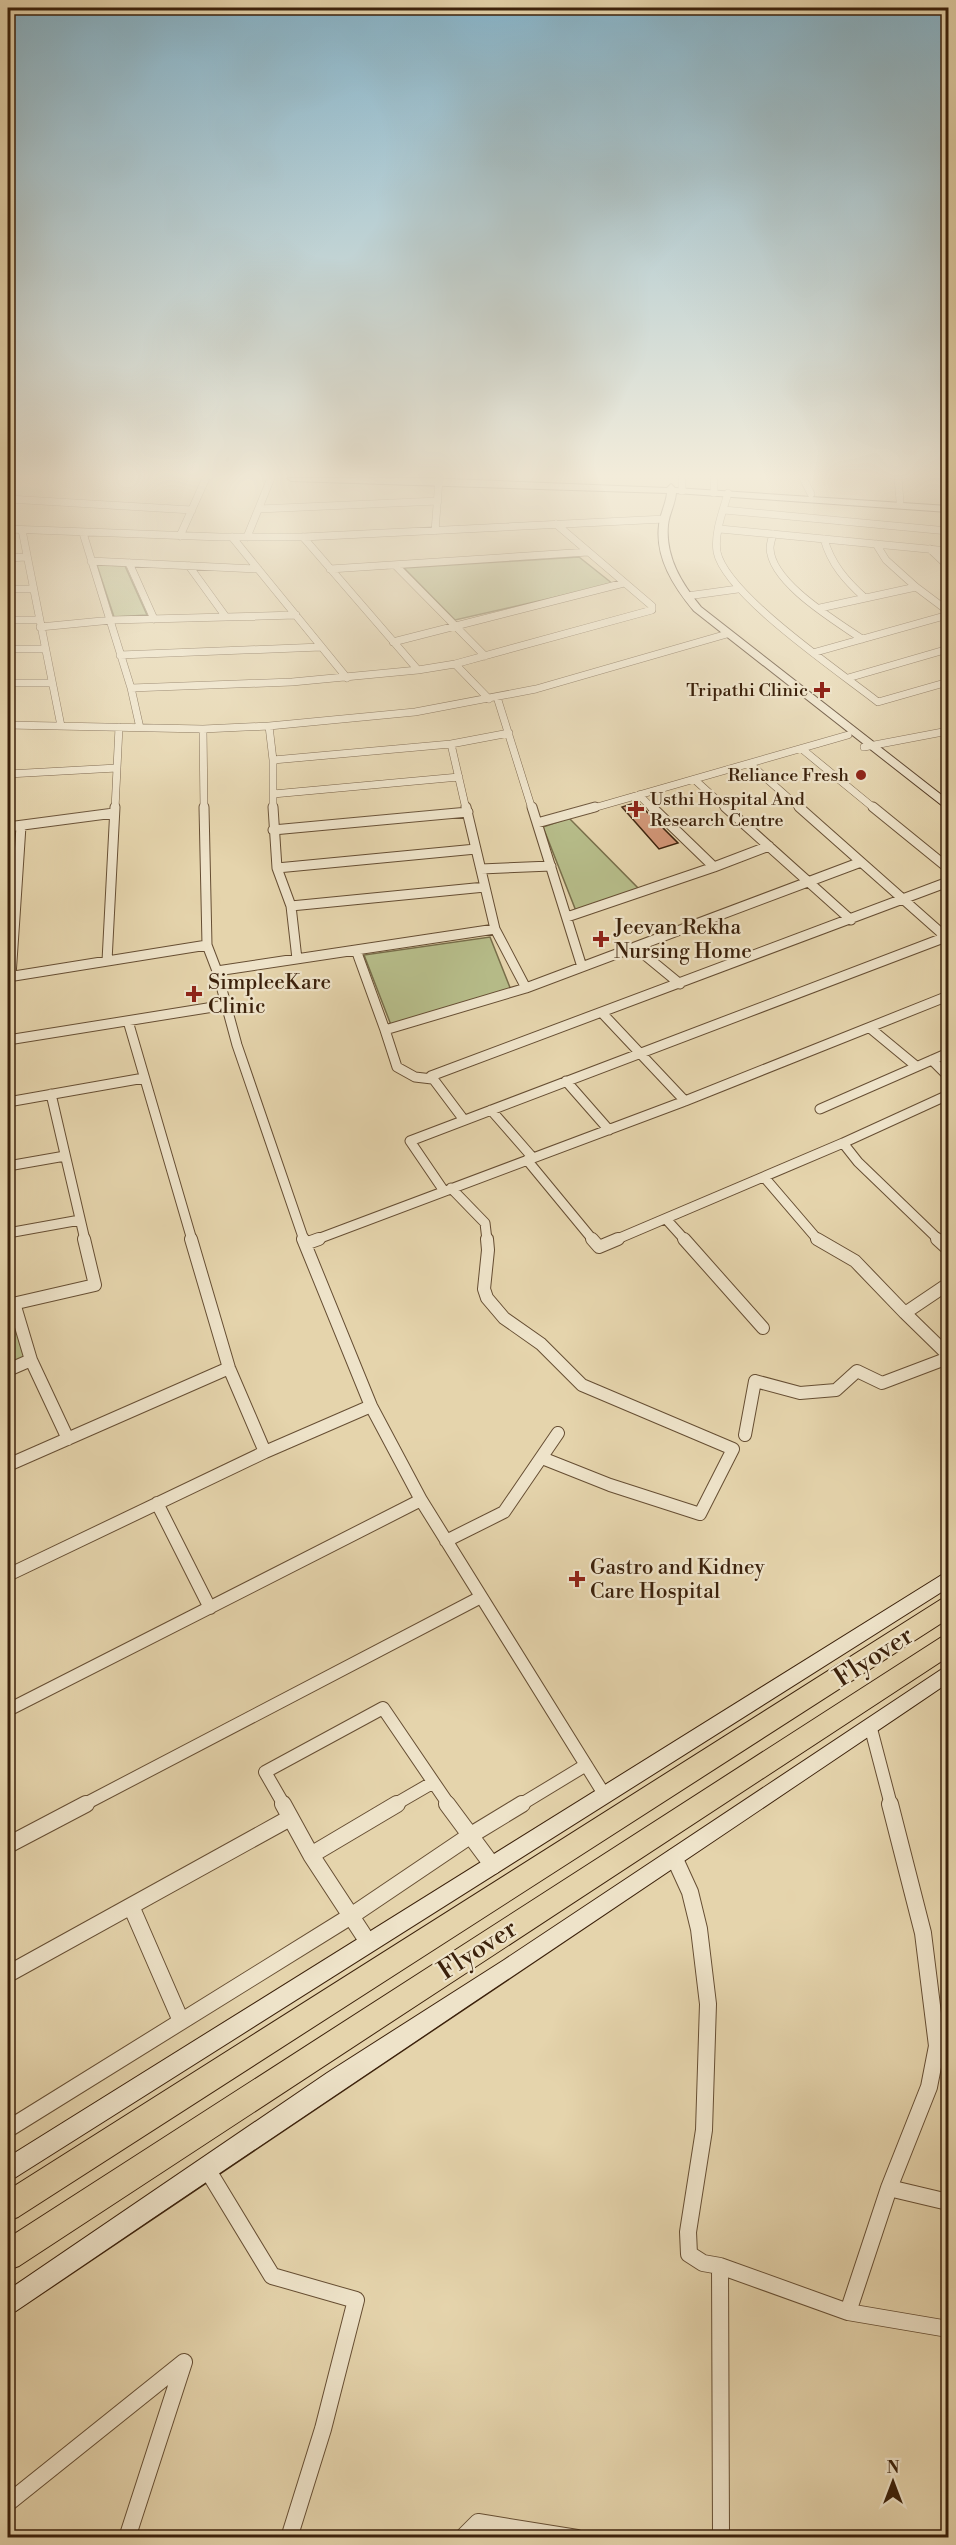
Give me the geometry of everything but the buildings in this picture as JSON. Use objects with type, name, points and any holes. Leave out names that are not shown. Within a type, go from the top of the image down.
[{"type":"highway","name":"Flyover","points":[[8,2207],[948,1607]]},
{"type":"highway","name":"Flyover","points":[[8,2255],[948,1645]]},
{"type":"street","points":[[34,597],[61,726]]},
{"type":"street","points":[[104,597],[131,688],[140,728]]},
{"type":"street","points":[[144,597],[154,619]]},
{"type":"street","points":[[211,597],[226,617]]},
{"type":"street","points":[[281,597],[347,678]]},
{"type":"street","points":[[354,597],[418,670]]},
{"type":"street","points":[[426,597],[485,656]]},
{"type":"street","points":[[393,642],[571,597]]},
{"type":"street","points":[[131,688],[234,686],[347,678],[455,664],[652,610],[652,606],[641,597]]},
{"type":"street","points":[[688,597],[727,634],[741,642],[948,814]]},
{"type":"street","points":[[747,597],[878,702],[948,682]]},
{"type":"street","points":[[805,597],[861,639]]},
{"type":"street","points":[[820,608],[871,597]]},
{"type":"street","points":[[928,597],[948,613]]},
{"type":"street","points":[[816,652],[948,613]]},
{"type":"street","points":[[8,620],[40,624],[296,615]]},
{"type":"street","points":[[8,725],[203,729],[269,726],[415,712],[536,689],[727,634]]},
{"type":"street","points":[[727,634],[731,642],[848,735],[868,746],[948,805]]},
{"type":"street","points":[[120,655],[321,647]]},
{"type":"street","points":[[8,649],[45,649]]},
{"type":"street","points":[[848,678],[948,649]]},
{"type":"street","points":[[455,664],[493,698],[509,733],[582,967]]},
{"type":"street","points":[[8,683],[52,683]]},
{"type":"street","points":[[269,726],[273,760],[273,830],[277,868],[291,906],[297,959]]},
{"type":"street","points":[[107,962],[119,727]]},
{"type":"street","points":[[203,729],[207,945],[305,1244],[371,1406],[421,1500],[604,1794]]},
{"type":"street","points":[[868,746],[948,731]]},
{"type":"street","points":[[273,760],[451,744],[509,733]]},
{"type":"street","points":[[537,823],[848,735]]},
{"type":"street","points":[[451,744],[495,929],[526,988]]},
{"type":"street","points":[[802,749],[948,868]]},
{"type":"street","points":[[542,1458],[610,1485],[700,1514],[733,1449],[582,1384],[541,1344],[504,1317],[487,1298],[484,1289],[488,1250],[485,1223],[447,1190],[410,1141],[947,938],[750,764]]},
{"type":"street","points":[[8,774],[117,768]]},
{"type":"street","points":[[273,794],[459,777]]},
{"type":"street","points":[[695,780],[851,920]]},
{"type":"street","points":[[639,795],[714,867]]},
{"type":"street","points":[[273,830],[468,812]]},
{"type":"street","points":[[8,827],[114,813]]},
{"type":"street","points":[[21,826],[11,917],[9,976],[207,945]]},
{"type":"street","points":[[567,917],[769,846]]},
{"type":"street","points":[[277,868],[476,849]]},
{"type":"street","points":[[385,1030],[526,988],[861,862]]},
{"type":"street","points":[[481,869],[550,866]]},
{"type":"street","points":[[432,1079],[431,1076],[603,1014],[948,882]]},
{"type":"street","points":[[291,906],[485,887]]},
{"type":"street","points":[[217,971],[495,929]]},
{"type":"street","points":[[635,947],[680,984]]},
{"type":"street","points":[[356,950],[397,1067],[415,1077],[432,1079],[464,1120]]},
{"type":"street","points":[[305,1244],[685,1101],[948,996]]},
{"type":"street","points":[[8,1040],[226,1005]]},
{"type":"street","points":[[603,1014],[685,1101]]},
{"type":"street","points":[[129,1021],[228,1368],[265,1452]]},
{"type":"street","points":[[870,1028],[916,1066]]},
{"type":"street","points":[[820,1109],[948,1053]]},
{"type":"street","points":[[932,1060],[948,1076]]},
{"type":"street","points":[[8,1102],[144,1078]]},
{"type":"street","points":[[566,1082],[609,1130]]},
{"type":"street","points":[[51,1094],[95,1285],[11,1304],[31,1360],[68,1439]]},
{"type":"street","points":[[491,1110],[599,1247],[843,1143],[948,1095]]},
{"type":"street","points":[[843,1143],[858,1162],[948,1248]]},
{"type":"street","points":[[8,1166],[65,1156]]},
{"type":"street","points":[[745,1435],[755,1381],[800,1393],[836,1390],[857,1371],[882,1383],[948,1357],[851,1257],[819,1241],[764,1177]]},
{"type":"street","points":[[666,1219],[763,1328]]},
{"type":"street","points":[[8,1233],[80,1220]]},
{"type":"street","points":[[905,1313],[948,1284]]},
{"type":"street","points":[[8,1370],[31,1360]]},
{"type":"street","points":[[8,1465],[228,1368]]},
{"type":"street","points":[[8,1575],[265,1452],[371,1406]]},
{"type":"street","points":[[447,1541],[504,1512],[558,1433]]},
{"type":"street","points":[[8,1710],[421,1500]]},
{"type":"street","points":[[157,1503],[210,1608]]},
{"type":"street","points":[[8,2169],[948,1579]]},
{"type":"street","points":[[8,1845],[481,1597]]},
{"type":"street","points":[[8,2303],[335,2081],[948,1673]]},
{"type":"street","points":[[368,1942],[311,1855],[265,1772],[383,1708],[432,1783],[493,1866]]},
{"type":"street","points":[[848,2312],[889,2188],[929,2087],[937,2046],[923,1933],[870,1725]]},
{"type":"street","points":[[8,2129],[351,1916],[471,1835],[586,1765]]},
{"type":"street","points":[[311,1855],[432,1783]]},
{"type":"street","points":[[8,1974],[290,1818]]},
{"type":"street","points":[[674,1857],[690,1892],[699,1929],[708,2004],[704,2130],[688,2232],[689,2254],[703,2263],[720,2266],[848,2312],[948,2329]]},
{"type":"street","points":[[131,1906],[181,2021]]},
{"type":"street","points":[[207,2169],[272,2276],[356,2300],[323,2429],[289,2538]]},
{"type":"street","points":[[889,2188],[948,2202]]},
{"type":"street","points":[[717,2538],[720,2533],[722,2490],[720,2266]]},
{"type":"street","points":[[8,2503],[184,2362],[127,2538]]},
{"type":"street","points":[[462,2538],[478,2522],[577,2538]]},
{"type":"green space","points":[[107,597],[139,597],[147,615],[114,617]]},
{"type":"green space","points":[[432,597],[557,597],[455,620]]},
{"type":"green space","points":[[569,818],[639,889],[576,911],[543,827]]},
{"type":"green space","points":[[490,937],[511,990],[391,1025],[364,955]]},
{"type":"green space","points":[[14,1303],[31,1360],[8,1370],[8,1305]]},
{"type":"place","name":"Tripathi Clinic","points":[[822,690]]},
{"type":"place","name":"Reliance Fresh","points":[[861,775]]},
{"type":"place","name":"Usthi Hospital And Research Centre","points":[[636,809]]},
{"type":"place","name":"Jeevan Rekha Nursing Home","points":[[601,939]]},
{"type":"place","name":"SimpleeKare Clinic","points":[[194,994]]},
{"type":"place","name":"Gastro and Kidney Care Hospital","points":[[577,1579]]}]
